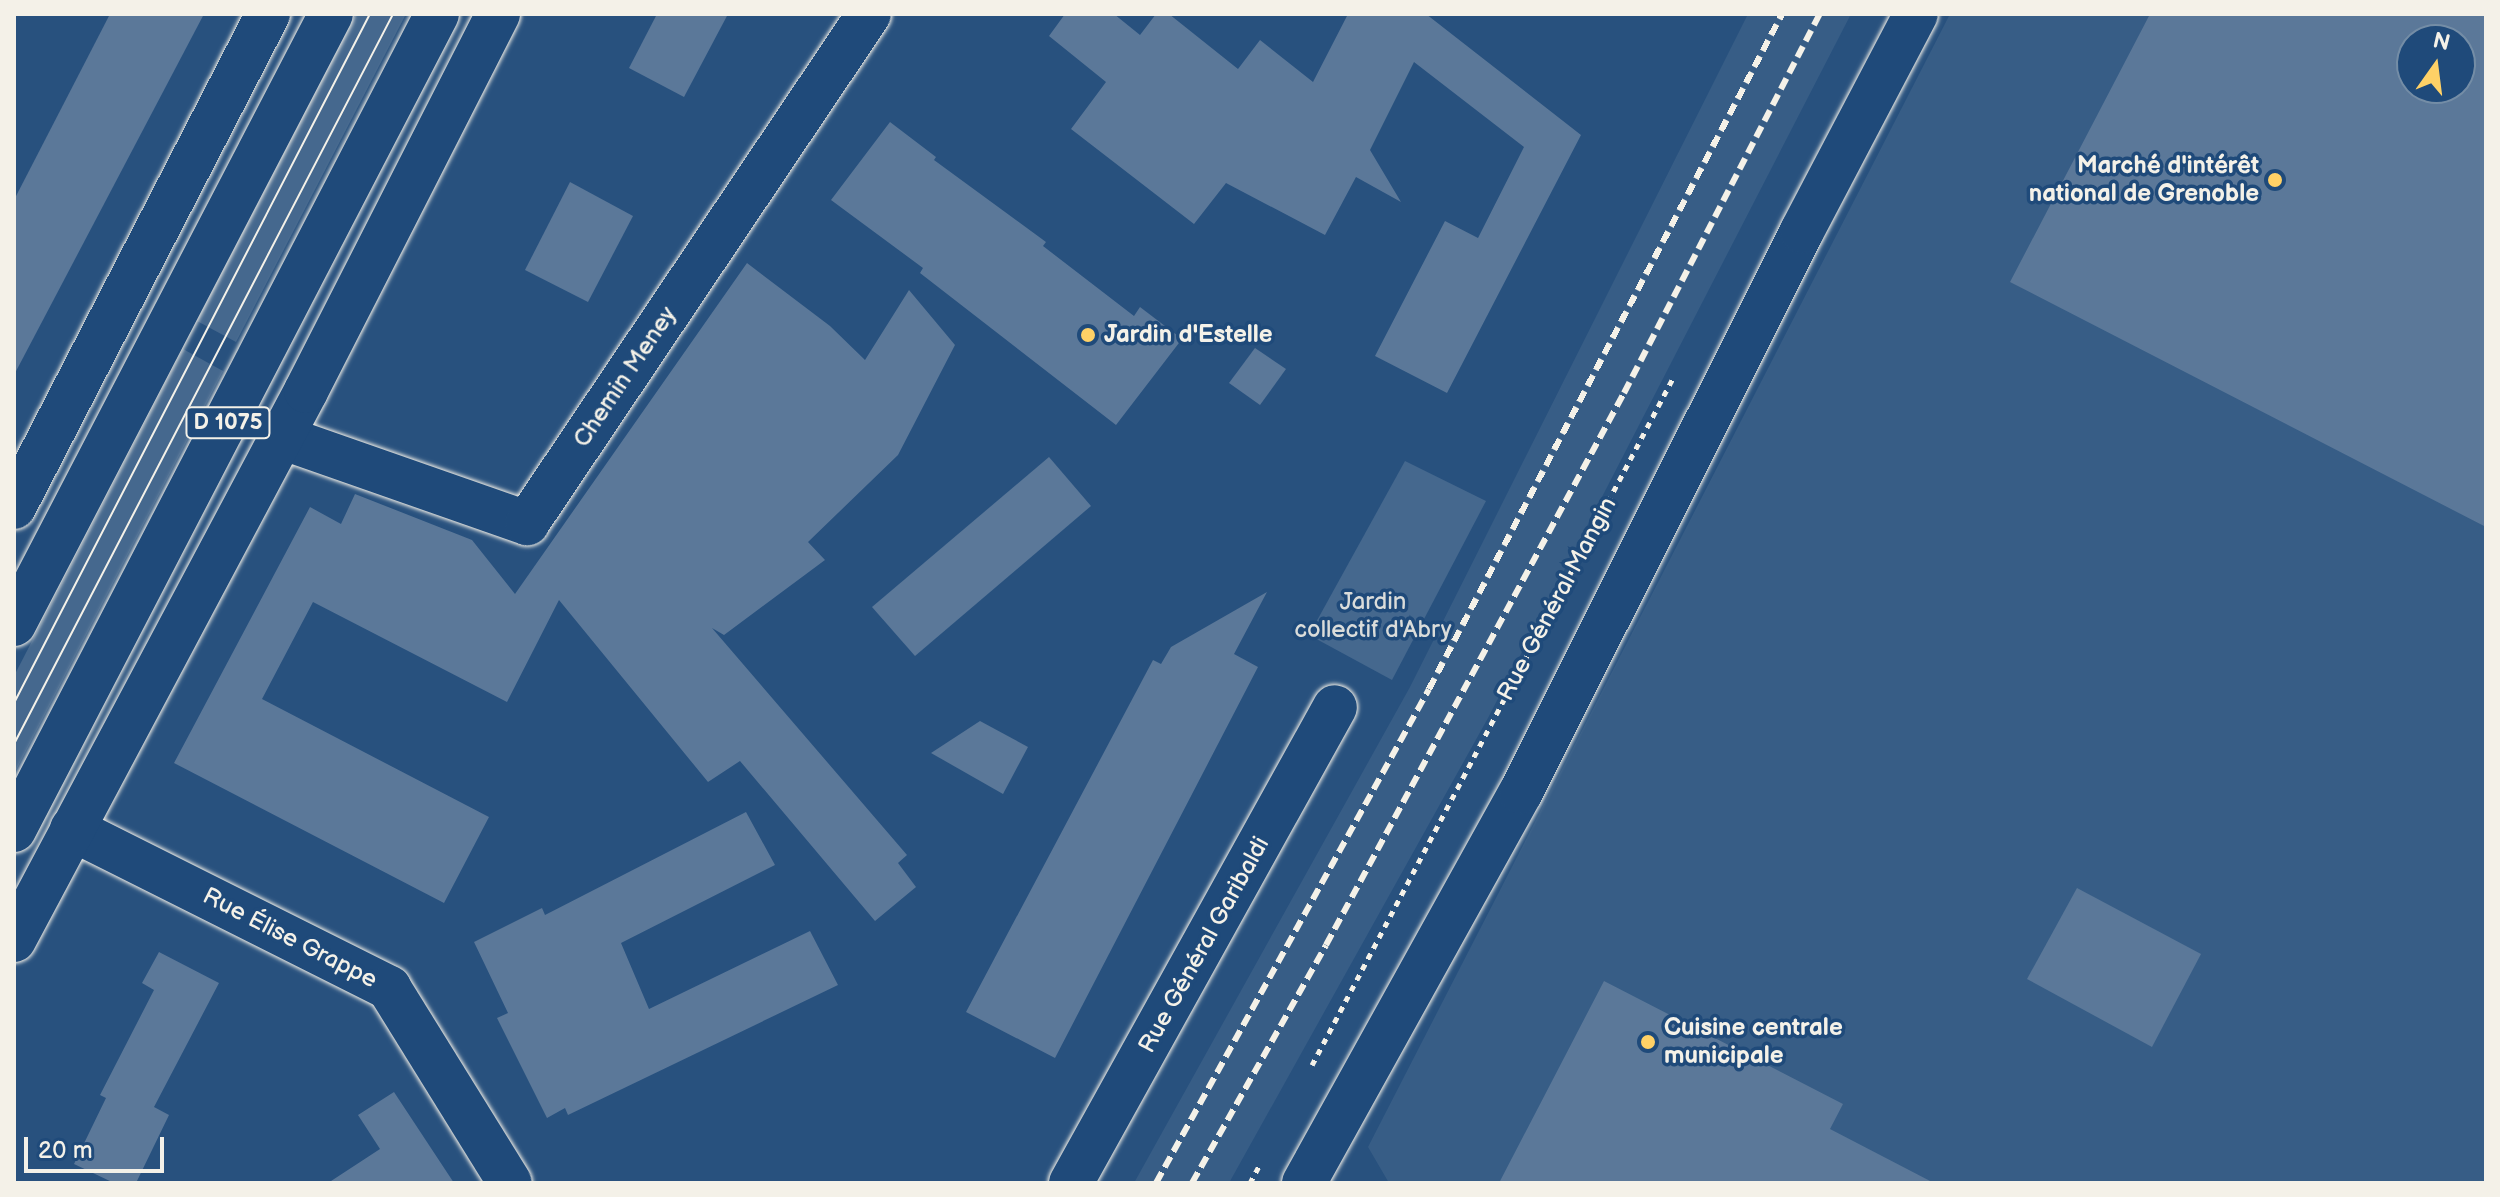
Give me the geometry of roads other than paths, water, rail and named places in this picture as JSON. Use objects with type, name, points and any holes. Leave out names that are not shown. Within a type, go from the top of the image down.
[{"type":"street","points":[[14,507],[268,14]]},
{"type":"street","points":[[14,624],[331,14]]},
{"type":"street","name":"D 1075","points":[[14,830],[437,14]]},
{"type":"street","points":[[14,940],[281,437],[498,14]]},
{"type":"street","name":"Chemin Meney","points":[[281,437],[527,523],[869,14]]},
{"type":"street","points":[[1305,1183],[1521,792],[1802,231],[1916,14]]},
{"type":"street","name":"Rue Général Garibaldi","points":[[1071,1183],[1335,707]]},
{"type":"street","name":"Rue Élise Grappe","points":[[72,829],[389,988],[510,1183]]},
{"type":"tram line","points":[[14,703],[370,14]]},
{"type":"tram line","points":[[14,744],[393,14]]},
{"type":"railway","points":[[1156,1183],[1429,689],[1782,14]]},
{"type":"railway","points":[[1192,1183],[1326,945],[1624,393],[1820,14]]},
{"type":"place","name":"Marché d'intérêt national de Grenoble","points":[[2275,180]]},
{"type":"place","name":"Jardin d'Estelle","points":[[1088,335]]},
{"type":"place","name":"Cuisine centrale municipale","points":[[1648,1042]]},
{"type":"park label","name":"Jardin collectif d'Abry","points":[[1373,616]]}]
